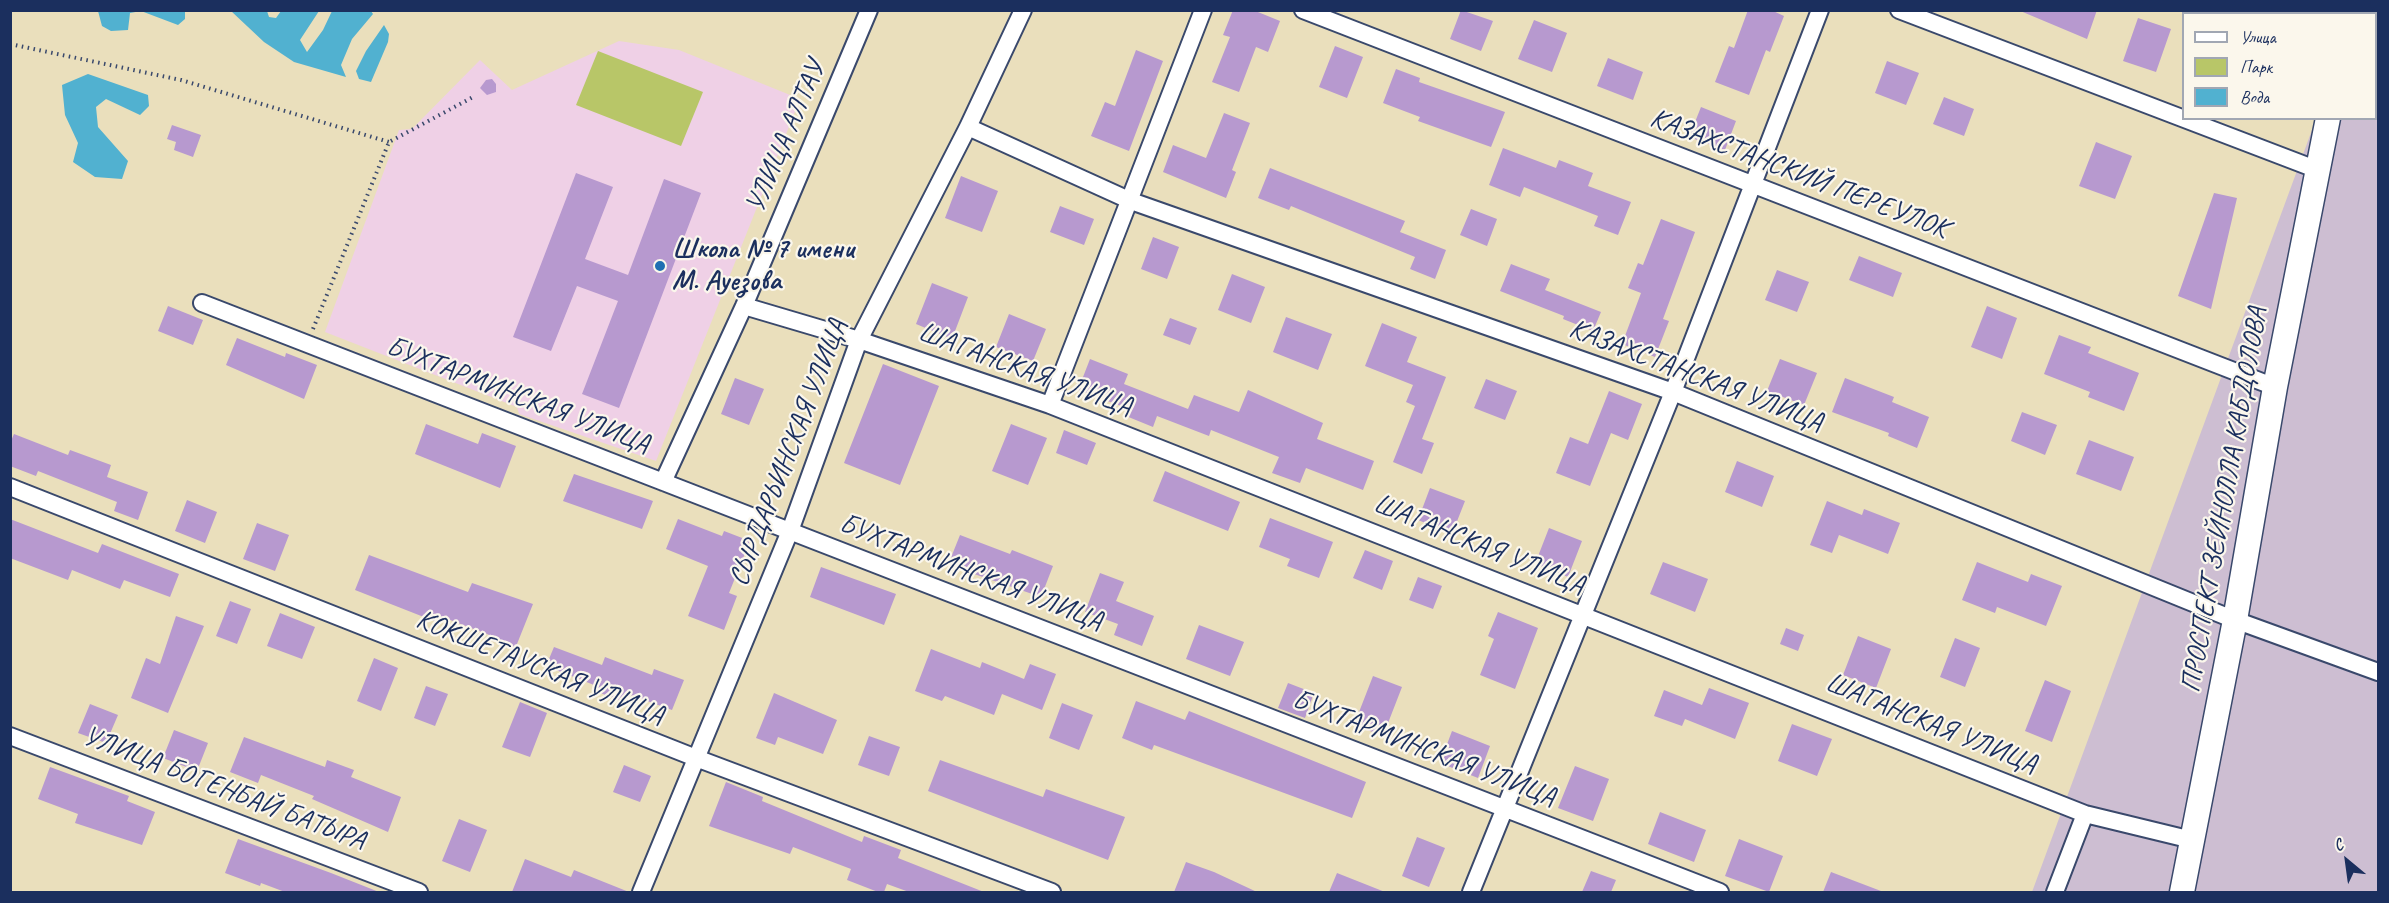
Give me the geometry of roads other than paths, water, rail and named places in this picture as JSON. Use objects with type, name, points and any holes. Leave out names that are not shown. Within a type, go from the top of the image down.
[{"type":"main road","name":"ПРОСПЕКТ ЗЕЙНОЛЛА КАБДОЛОВА","points":[[2182,892],[2235,620],[2274,387],[2328,120]]},
{"type":"street","name":"УЛИЦА АЛТАУ","points":[[663,482],[744,306],[869,10]]},
{"type":"street","name":"СЫРДАРЬИНСКАЯ УЛИЦА","points":[[641,892],[790,531],[859,340],[968,127],[1023,10]]},
{"type":"street","points":[[1050,405],[1131,201],[1203,10]]},
{"type":"street","name":"КАЗАХСТАНСКИЙ ПЕРЕУЛОК","points":[[1303,10],[2274,387]]},
{"type":"street","points":[[1471,892],[1673,392],[1820,10]]},
{"type":"street","points":[[1899,10],[2182,118]]},
{"type":"street","points":[[2187,120],[2318,170]]},
{"type":"street","name":"КАЗАХСТАНСКАЯ УЛИЦА","points":[[968,127],[1131,201],[1673,392],[2235,620],[2379,672]]},
{"type":"street","name":"БУХТАРМИНСКАЯ УЛИЦА","points":[[202,303],[1720,892]]},
{"type":"street","name":"ШАГАНСКАЯ УЛИЦА","points":[[744,306],[859,340],[1050,405],[2085,814],[2192,840]]},
{"type":"street","name":"КОКШЕТАУСКАЯ УЛИЦА","points":[[10,487],[696,758],[1052,892]]},
{"type":"street","name":"УЛИЦА БОГЕНБАЙ БАТЫРА","points":[[10,736],[419,892]]},
{"type":"street","points":[[2055,892],[2085,814]]},
{"type":"water","points":[[98,11],[141,11],[130,13],[128,30],[111,31],[102,26]]},
{"type":"water","points":[[141,11],[185,11],[185,19],[178,25]]},
{"type":"water","points":[[231,11],[267,11],[269,17],[276,18],[281,11],[319,11],[300,40],[307,52],[323,30],[332,11],[371,11],[373,14],[352,39],[341,65],[346,77],[294,62],[264,42]]},
{"type":"water","points":[[384,25],[389,34],[388,42],[371,82],[359,79],[356,71],[366,51]]},
{"type":"water","points":[[88,74],[148,95],[149,106],[140,115],[106,99],[96,107],[98,127],[128,161],[122,179],[95,177],[73,162],[78,143],[65,115],[62,85]]},
{"type":"place","name":"Школа № 7 имени М. Ауезова","points":[[660,266]]}]
